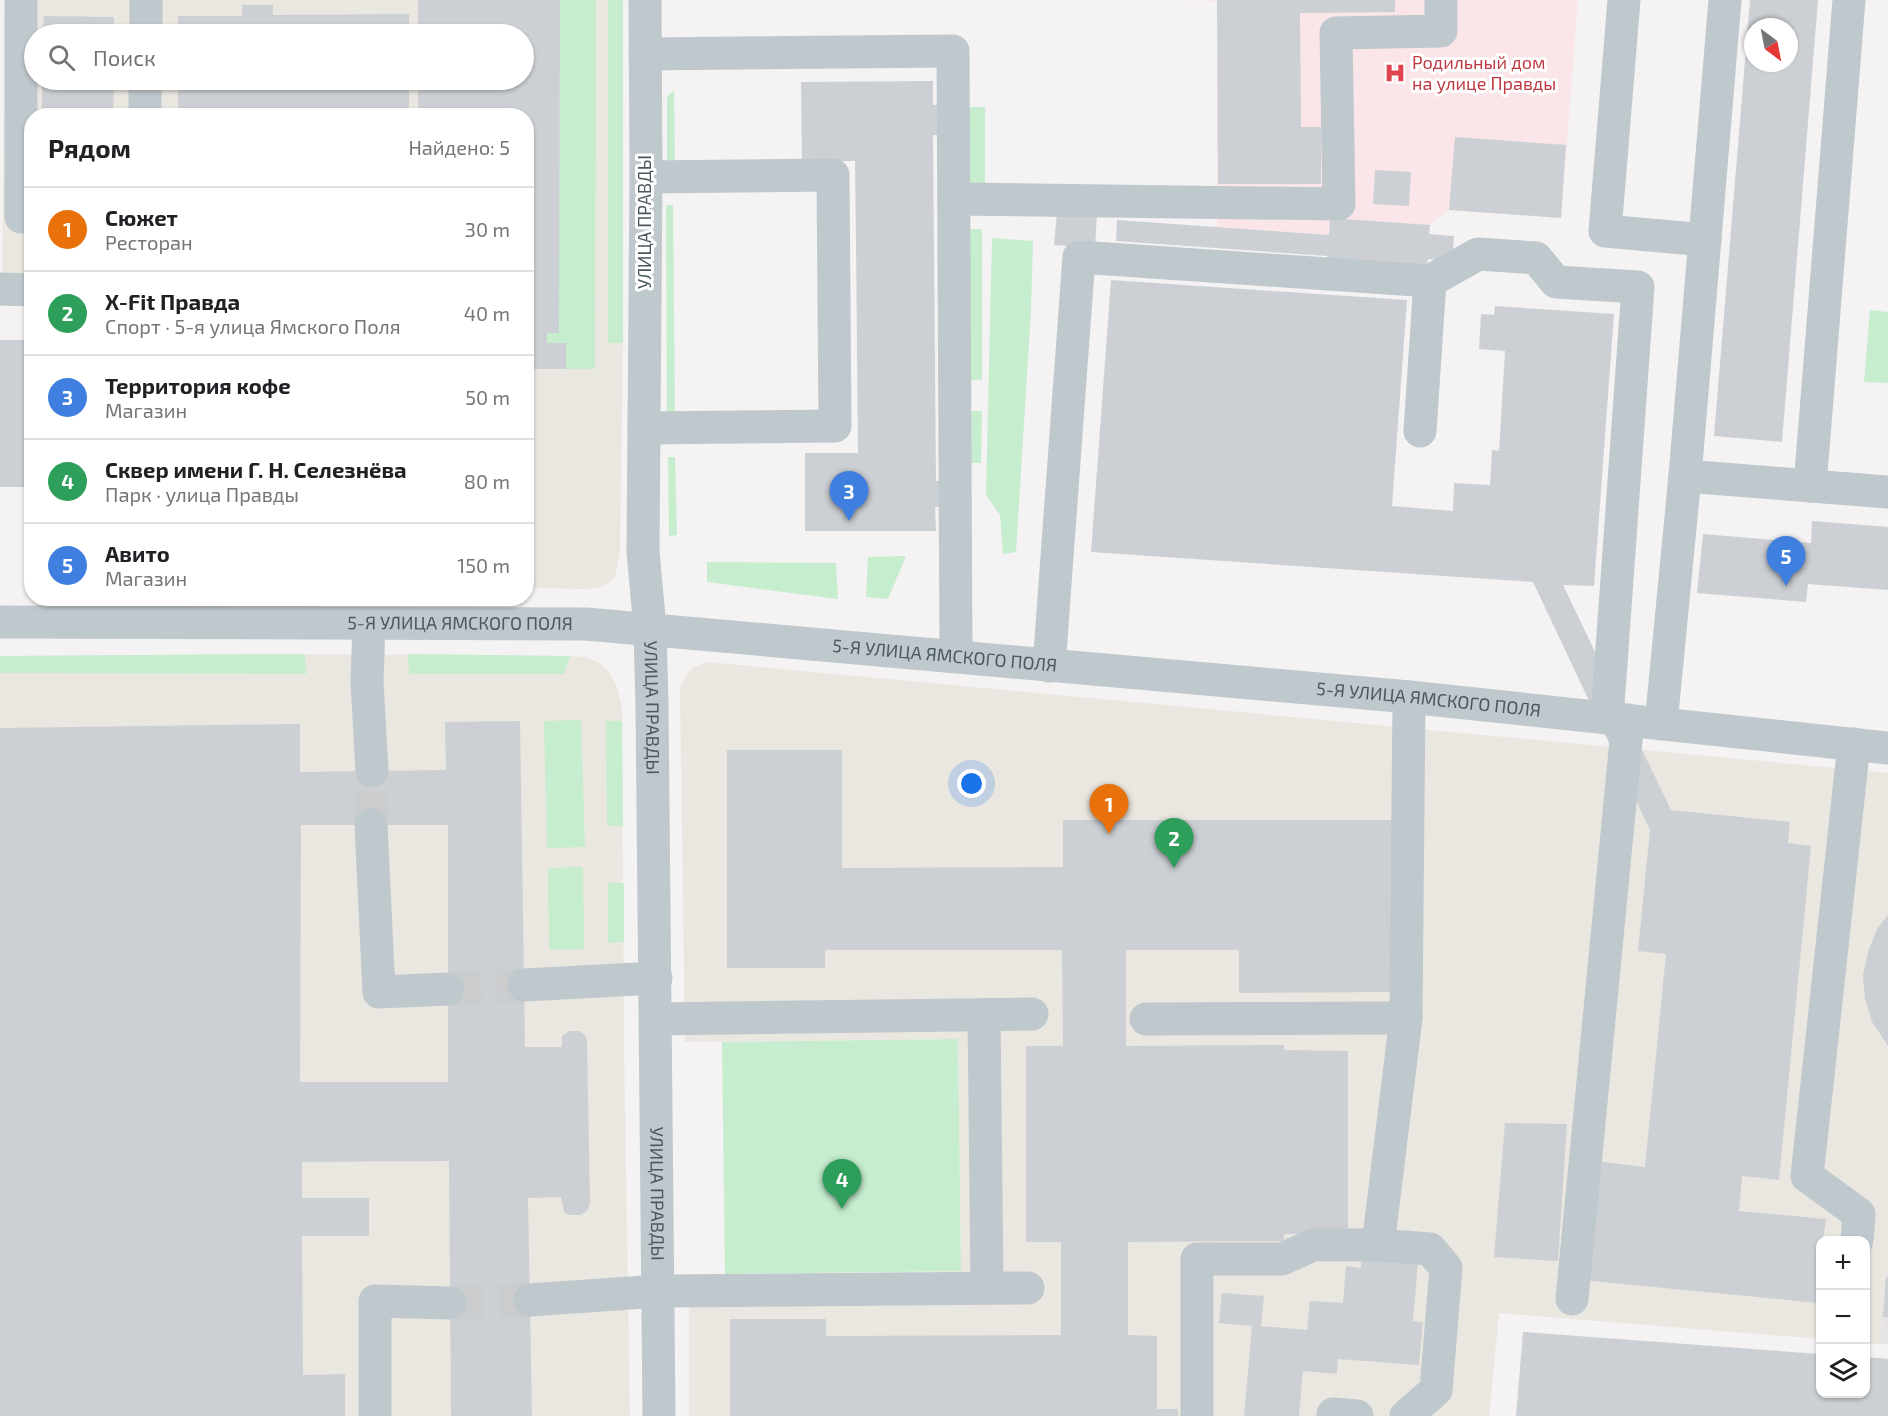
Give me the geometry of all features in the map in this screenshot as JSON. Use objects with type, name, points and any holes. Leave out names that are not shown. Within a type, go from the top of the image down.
[{"type":"street","points":[[21,0],[21,216]]},
{"type":"street","points":[[146,0],[146,24]]},
{"type":"street","name":"УЛИЦА ПРАВДЫ","points":[[645,0],[643,551],[650,630],[652,706],[659,1291],[658,1416]]},
{"type":"street","points":[[954,199],[1339,204],[1336,33],[1441,32],[1441,0]]},
{"type":"street","points":[[1624,0],[1605,231],[1705,240]]},
{"type":"street","points":[[1661,724],[1685,476],[1725,0]]},
{"type":"street","points":[[1810,486],[1849,0]]},
{"type":"street","points":[[645,54],[953,51],[956,656]]},
{"type":"street","points":[[145,90],[145,108]]},
{"type":"street","points":[[644,428],[835,426],[833,176],[646,177]]},
{"type":"street","points":[[1049,666],[1078,257],[1431,281],[1478,254],[1536,258],[1556,282],[1638,287],[1617,719],[1572,1299]]},
{"type":"street","points":[[1420,431],[1431,281]]},
{"type":"street","points":[[0,289],[24,290]]},
{"type":"street","points":[[1685,476],[1888,492]]},
{"type":"street","name":"5-Я УЛИЦА ЯМСКОГО ПОЛЯ","points":[[0,622],[586,624],[1408,697],[1888,748]]},
{"type":"street","points":[[369,624],[367,681],[372,771]]},
{"type":"street","points":[[1378,1245],[1406,1018],[1408,697]]},
{"type":"street","points":[[1854,744],[1808,1176],[1859,1214],[1857,1236]]},
{"type":"street","points":[[371,825],[379,992],[448,989]]},
{"type":"street","points":[[524,985],[656,978]]},
{"type":"street","points":[[656,1019],[1032,1014]]},
{"type":"street","points":[[984,1015],[987,1288]]},
{"type":"street","points":[[1146,1018],[1406,1018]]},
{"type":"street","points":[[1197,1416],[1197,1259],[1282,1259],[1313,1245],[1378,1245],[1430,1250],[1446,1268],[1436,1390],[1406,1416]]},
{"type":"street","points":[[530,1300],[659,1291],[1028,1288]]},
{"type":"street","points":[[375,1416],[375,1302],[450,1303]]},
{"type":"shaded area","points":[[5,0],[623,0],[623,343],[620,552],[615,576],[601,587],[534,588],[534,108],[24,108],[24,286],[2,285]]},
{"type":"shaded area","name":"Родильный дом на улице Правды","points":[[1177,0],[1578,0],[1561,218],[1449,210],[1430,225],[1330,218],[1329,235],[1217,227],[1217,1]]},
{"type":"shaded area","points":[[305,654],[585,657],[598,662],[608,671],[616,684],[622,707],[624,1048],[630,1416],[0,1416],[0,656]]},
{"type":"shaded area","points":[[707,662],[1888,773],[1888,915],[1872,1022],[1888,1046],[1888,1267],[1880,1344],[1870,1343],[1870,1236],[1816,1236],[1816,1339],[1499,1313],[1489,1416],[689,1416],[689,1275],[961,1271],[958,1039],[685,1042],[680,687],[685,676],[693,668]]},
{"type":"shaded area","points":[[1887,1267],[1888,1344],[1880,1344]]},
{"type":"green space","points":[[560,0],[596,0],[595,369],[566,369],[566,343],[547,343],[547,333],[558,333]]},
{"type":"green space","points":[[608,0],[623,0],[623,343],[608,343]]},
{"type":"green space","points":[[674,90],[675,165],[667,165],[667,97]]},
{"type":"green space","points":[[969,107],[985,107],[985,190],[968,190]]},
{"type":"green space","points":[[666,205],[673,205],[675,415],[667,416]]},
{"type":"green space","points":[[966,229],[982,229],[982,380],[965,380]]},
{"type":"green space","points":[[992,238],[1033,241],[1016,552],[1003,554],[1000,515],[986,495]]},
{"type":"green space","points":[[1870,310],[1888,312],[1888,383],[1864,382]]},
{"type":"green space","points":[[965,411],[982,411],[981,463],[965,463]]},
{"type":"green space","points":[[668,457],[675,457],[677,535],[669,536]]},
{"type":"green space","points":[[906,556],[888,599],[866,597],[868,557]]},
{"type":"green space","points":[[707,562],[836,563],[838,599],[707,582]]},
{"type":"green space","points":[[305,654],[306,674],[0,673],[0,656]]},
{"type":"green space","points":[[408,654],[570,656],[564,674],[409,674]]},
{"type":"green space","points":[[581,720],[585,847],[547,848],[544,721]]},
{"type":"green space","points":[[606,721],[622,721],[623,826],[607,826]]},
{"type":"green space","points":[[583,867],[584,949],[549,950],[548,868]]},
{"type":"green space","points":[[608,883],[624,883],[624,942],[608,943]]},
{"type":"green space","points":[[958,1039],[961,1271],[725,1274],[722,1042]]},
{"type":"building","points":[[418,0],[560,0],[559,333],[547,333],[547,343],[566,343],[566,369],[534,369],[534,108],[418,108],[418,90],[534,90],[534,24],[418,24]]},
{"type":"building","points":[[1217,0],[1395,0],[1395,12],[1300,13],[1301,127],[1321,127],[1321,184],[1218,184]]},
{"type":"building","points":[[1750,0],[1818,0],[1782,442],[1714,436],[1744,72],[1798,72],[1798,18],[1749,18]]},
{"type":"building","points":[[242,5],[273,5],[273,15],[409,14],[409,24],[178,24],[178,16],[242,16]]},
{"type":"building","points":[[44,16],[114,17],[114,24],[44,24]]},
{"type":"building","points":[[933,81],[933,105],[947,105],[947,135],[933,135],[936,481],[947,481],[947,507],[935,507],[936,531],[805,531],[805,453],[858,453],[855,161],[802,161],[801,82]]},
{"type":"building","points":[[42,90],[114,90],[113,108],[42,108]]},
{"type":"building","points":[[178,90],[409,90],[409,108],[178,108]]},
{"type":"building","points":[[1455,137],[1566,145],[1561,218],[1449,210]]},
{"type":"building","points":[[1375,170],[1411,172],[1409,206],[1373,204]]},
{"type":"building","points":[[1057,213],[1097,215],[1095,248],[1054,245]]},
{"type":"building","points":[[1330,218],[1430,225],[1429,234],[1454,236],[1452,261],[1428,259],[1427,268],[1327,261],[1327,256],[1116,241],[1117,220],[1329,235]]},
{"type":"building","points":[[1111,280],[1407,300],[1392,506],[1453,511],[1454,483],[1490,485],[1492,450],[1499,451],[1505,351],[1479,349],[1481,314],[1494,315],[1495,306],[1614,314],[1594,586],[1563,585],[1671,810],[1790,822],[1788,843],[1811,846],[1779,1180],[1742,1176],[1739,1211],[1826,1219],[1824,1236],[1816,1236],[1816,1303],[1582,1280],[1594,1161],[1645,1167],[1666,954],[1638,951],[1650,830],[1533,582],[1091,552]]},
{"type":"building","points":[[0,340],[24,340],[24,487],[0,487]]},
{"type":"building","points":[[1812,521],[1888,527],[1888,590],[1808,584],[1806,602],[1697,593],[1703,534],[1811,543]]},
{"type":"building","points":[[520,721],[525,1047],[562,1047],[562,1036],[570,1031],[579,1031],[587,1040],[590,1204],[587,1211],[580,1215],[570,1215],[564,1212],[561,1197],[528,1198],[532,1416],[451,1416],[449,1161],[302,1162],[302,1198],[369,1198],[369,1236],[302,1236],[303,1375],[345,1374],[345,1416],[0,1416],[0,728],[300,724],[300,772],[446,770],[445,722]],"holes":[[[301,825],[448,825],[448,1082],[300,1082]]]},
{"type":"building","points":[[727,750],[842,750],[842,868],[1063,867],[1063,820],[1392,820],[1392,992],[1239,993],[1239,950],[1126,950],[1126,1046],[1284,1045],[1284,1050],[1348,1051],[1348,1234],[1284,1234],[1284,1241],[1128,1242],[1128,1335],[1157,1336],[1157,1409],[1178,1409],[1178,1416],[730,1416],[730,1319],[826,1319],[826,1336],[1061,1335],[1061,1242],[1026,1242],[1026,1046],[1063,1046],[1062,950],[825,950],[825,968],[727,968]]},
{"type":"building","points":[[1888,915],[1888,1046],[1872,1022],[1865,999],[1863,975],[1868,952],[1877,929]]},
{"type":"building","points":[[1505,1123],[1567,1124],[1558,1261],[1494,1257]]},
{"type":"building","points":[[1361,1258],[1418,1263],[1413,1321],[1423,1322],[1419,1365],[1338,1359],[1337,1374],[1303,1371],[1299,1416],[1244,1416],[1252,1326],[1219,1323],[1222,1293],[1264,1296],[1261,1326],[1307,1330],[1310,1301],[1343,1303],[1346,1266],[1361,1268]]},
{"type":"building","points":[[1886,1277],[1888,1277],[1888,1317],[1883,1317]]},
{"type":"building","points":[[1523,1332],[1816,1354],[1816,1398],[1870,1398],[1870,1357],[1888,1359],[1888,1416],[1516,1416]]},
{"type":"tunnel","points":[[371,825],[372,771]]},
{"type":"tunnel","points":[[448,989],[524,985]]},
{"type":"tunnel","points":[[450,1303],[530,1300]]},
{"type":"place","name":"Родильный дом на улице Правды","points":[[1395,73]]},
{"type":"place","name":"Территория кофе","points":[[849,521]]},
{"type":"place","name":"Авито","points":[[1786,586]]},
{"type":"place","name":"Сюжет","points":[[1109,834]]},
{"type":"place","name":"X-Fit Правда","points":[[1174,868]]},
{"type":"place","name":"Сквер имени Г. Н. Селезнёва","points":[[842,1209]]}]
